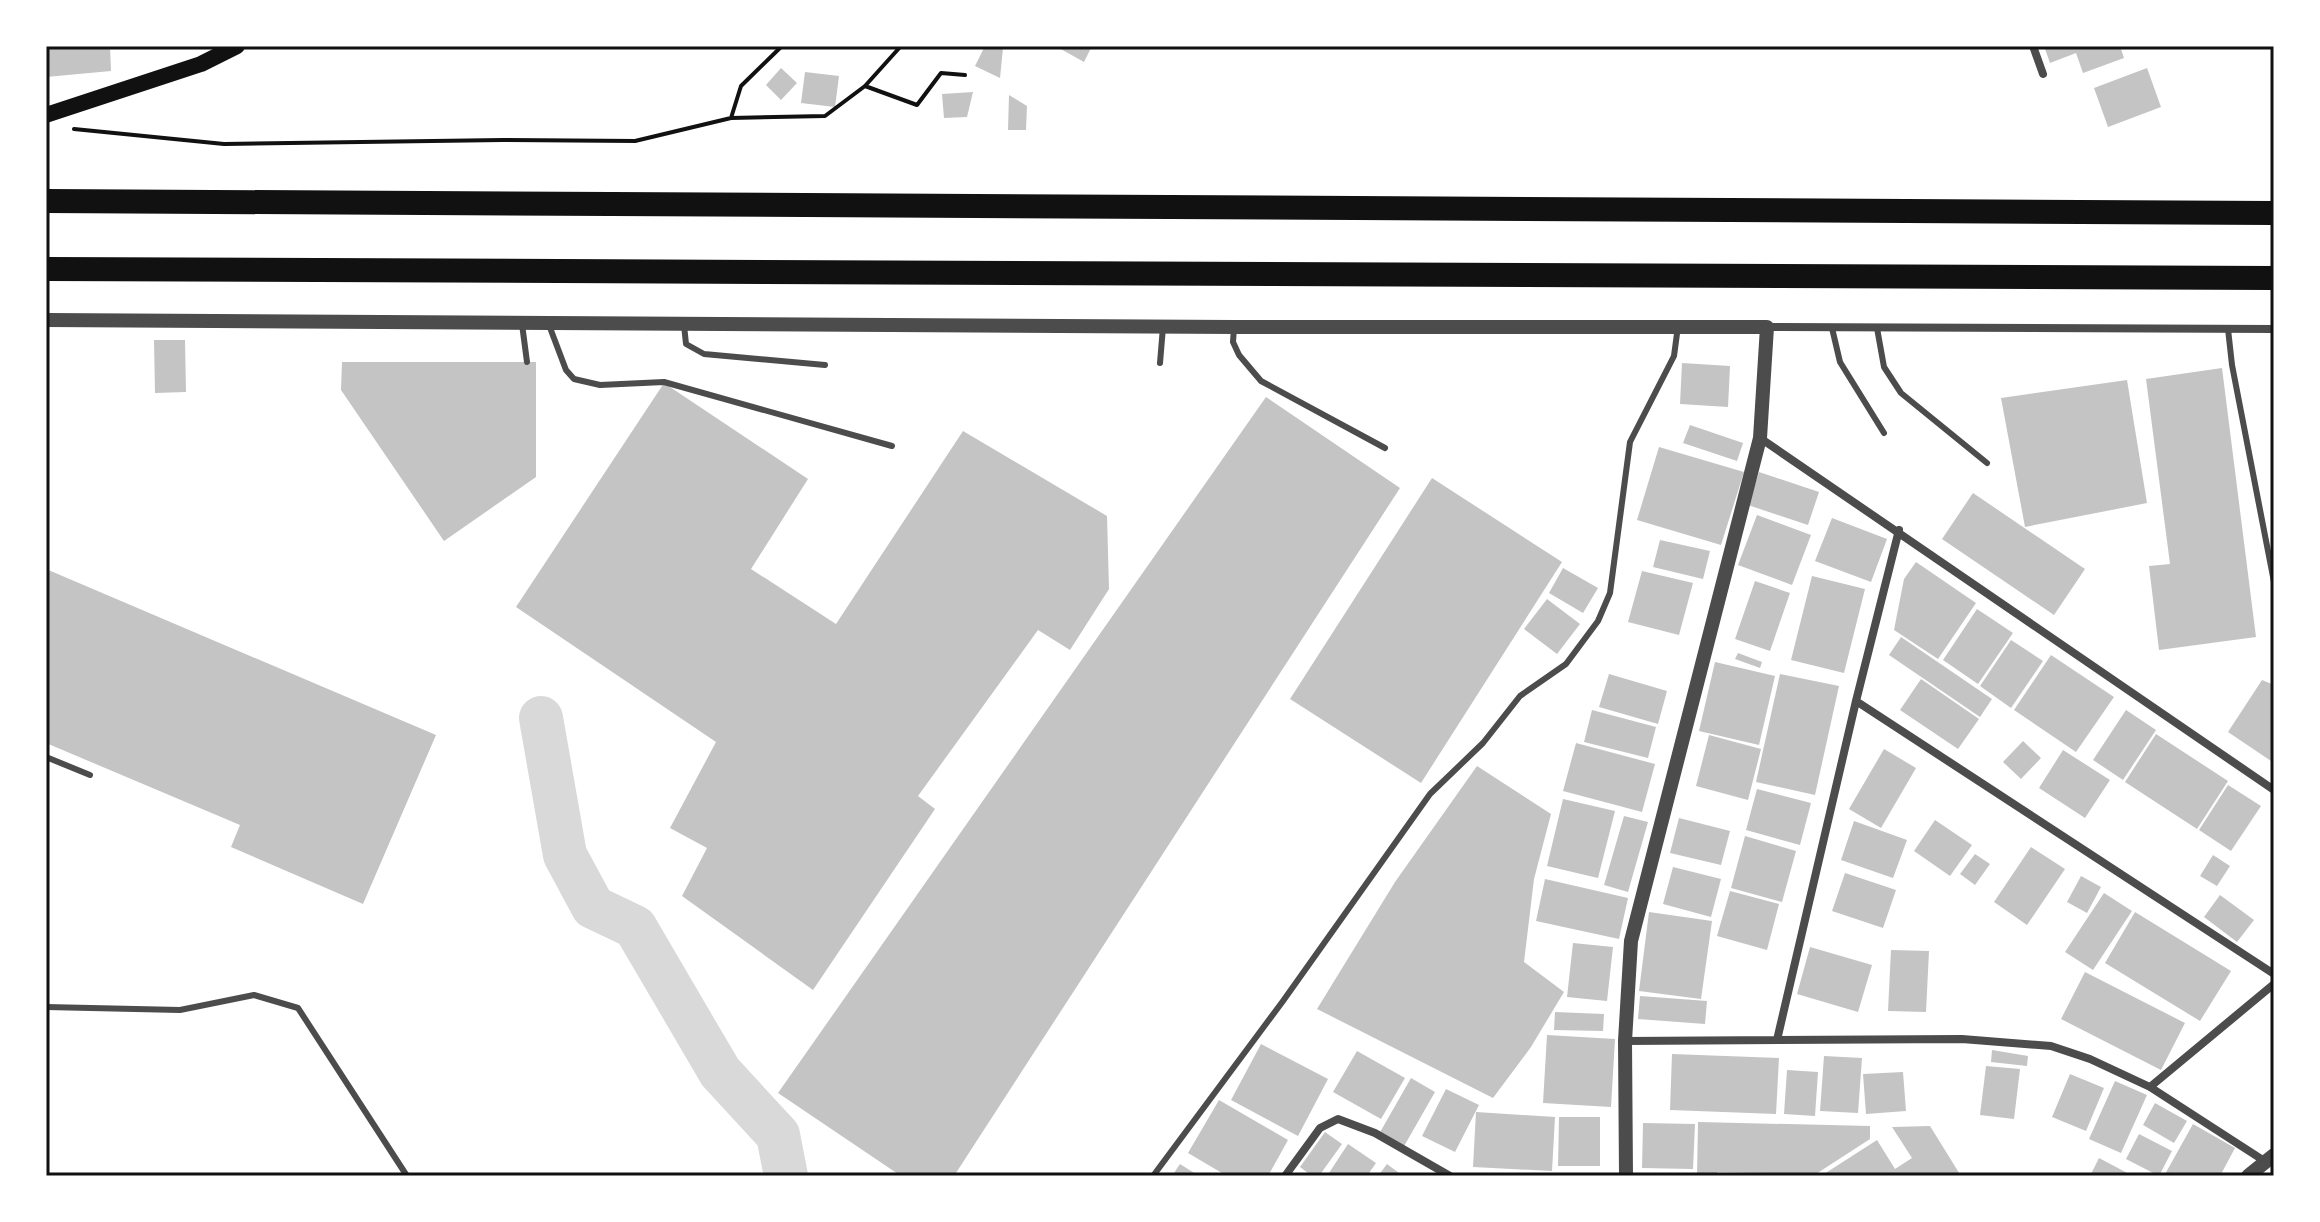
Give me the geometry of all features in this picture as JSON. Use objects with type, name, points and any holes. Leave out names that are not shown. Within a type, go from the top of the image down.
[{"type":"highway","points":[[46,201],[2274,213]]},
{"type":"highway","points":[[46,269],[2274,278]]},
{"type":"main road","points":[[46,115],[201,64],[237,46]]},
{"type":"street","points":[[2033,46],[2043,74]]},
{"type":"street","points":[[46,320],[1163,327],[2274,329]]},
{"type":"street","points":[[1626,1176],[1625,1041],[1631,941],[1760,438],[1767,327]]},
{"type":"street","points":[[1760,438],[1899,530],[2274,790]]},
{"type":"street","points":[[1777,1040],[1899,530]]},
{"type":"street","points":[[1856,701],[2274,974]]},
{"type":"street","points":[[2150,1087],[2274,984]]},
{"type":"street","points":[[1625,1041],[1962,1039],[2051,1046],[2090,1059],[2150,1087],[2270,1158],[2248,1176]]},
{"type":"street","points":[[1285,1176],[1320,1128],[1338,1119],[1375,1133],[1450,1176]]},
{"type":"lane","points":[[522,324],[527,362]]},
{"type":"lane","points":[[549,324],[566,370],[574,379],[600,385],[664,382],[892,446]]},
{"type":"lane","points":[[684,325],[686,344],[704,354],[825,365]]},
{"type":"lane","points":[[1153,1176],[1283,1001],[1430,794],[1483,743],[1520,696],[1566,664],[1598,621],[1610,593],[1630,442],[1674,356],[1678,326]]},
{"type":"lane","points":[[1160,363],[1163,327]]},
{"type":"lane","points":[[1234,327],[1233,342],[1239,355],[1261,381],[1385,448]]},
{"type":"lane","points":[[1832,328],[1840,362],[1884,433]]},
{"type":"lane","points":[[1877,328],[1884,367],[1901,393],[1987,463]]},
{"type":"lane","points":[[2228,329],[2274,582]]},
{"type":"lane","points":[[46,757],[90,775]]},
{"type":"lane","points":[[46,1007],[180,1010],[254,995],[298,1008],[407,1176]]},
{"type":"path","points":[[731,118],[741,86],[782,46]]},
{"type":"path","points":[[72,129],[224,144],[635,141],[731,118],[825,116],[865,86],[901,46]]},
{"type":"path","points":[[865,86],[917,105],[941,73],[965,75]]},
{"type":"building","points":[[46,46],[110,46],[111,71],[46,77]]},
{"type":"building","points":[[985,46],[1003,48],[1000,78],[975,66]]},
{"type":"building","points":[[1060,46],[1092,46],[1084,62]]},
{"type":"building","points":[[2044,46],[2120,46],[2124,58],[2083,73],[2076,53],[2050,63]]},
{"type":"building","points":[[781,68],[797,83],[781,100],[766,85]]},
{"type":"building","points":[[2147,68],[2161,107],[2108,127],[2094,88]]},
{"type":"building","points":[[805,72],[839,76],[835,107],[801,103]]},
{"type":"building","points":[[973,92],[967,117],[944,118],[942,94]]},
{"type":"building","points":[[1009,95],[1027,106],[1026,130],[1008,130]]},
{"type":"building","points":[[154,340],[185,340],[186,392],[155,393]]},
{"type":"building","points":[[342,362],[536,362],[536,477],[444,541],[341,390]]},
{"type":"building","points":[[1682,363],[1730,366],[1728,407],[1680,404]]},
{"type":"building","points":[[2222,368],[2256,637],[2159,650],[2149,566],[2170,564],[2146,379]]},
{"type":"building","points":[[2127,380],[2147,503],[2025,527],[2001,398]]},
{"type":"building","points":[[664,383],[808,479],[751,569],[836,624],[963,431],[1107,516],[1109,589],[1070,650],[1038,630],[918,796],[935,809],[813,990],[682,896],[707,848],[670,828],[716,742],[516,607]]},
{"type":"building","points":[[1266,397],[1400,488],[954,1176],[901,1176],[778,1093]]},
{"type":"building","points":[[1690,425],[1743,443],[1737,461],[1683,443]]},
{"type":"building","points":[[1659,447],[1744,472],[1721,545],[1637,520]]},
{"type":"building","points":[[1759,472],[1819,492],[1808,525],[1748,505]]},
{"type":"building","points":[[1432,478],[1562,562],[1421,783],[1290,699]]},
{"type":"building","points":[[1973,493],[2085,569],[2054,615],[1942,539]]},
{"type":"building","points":[[1757,515],[1811,535],[1792,585],[1738,565]]},
{"type":"building","points":[[1832,518],[1887,539],[1871,582],[1815,561]]},
{"type":"building","points":[[1660,540],[1710,551],[1703,579],[1653,567]]},
{"type":"building","points":[[1916,562],[1976,603],[1938,659],[1894,630],[1904,579]]},
{"type":"building","points":[[1563,568],[1598,588],[1583,613],[1549,593]]},
{"type":"building","points":[[46,569],[436,735],[363,904],[231,847],[240,825],[46,743]]},
{"type":"building","points":[[1642,571],[1693,583],[1679,635],[1628,622]]},
{"type":"building","points":[[1812,576],[1865,589],[1844,673],[1791,660]]},
{"type":"building","points":[[1755,581],[1790,593],[1770,651],[1735,639]]},
{"type":"building","points":[[1547,599],[1580,624],[1557,654],[1524,629]]},
{"type":"building","points":[[1977,609],[2013,633],[1978,684],[1943,660]]},
{"type":"building","points":[[1901,637],[1992,699],[1980,717],[1889,655]]},
{"type":"building","points":[[2011,640],[2043,661],[2011,708],[1980,686]]},
{"type":"building","points":[[1738,653],[1762,662],[1760,668],[1735,659]]},
{"type":"building","points":[[2051,655],[2114,697],[2076,752],[2014,710]]},
{"type":"building","points":[[1715,662],[1775,676],[1759,745],[1699,731]]},
{"type":"building","points":[[1609,674],[1667,691],[1658,724],[1599,707]]},
{"type":"building","points":[[1780,674],[1839,686],[1815,795],[1756,782]]},
{"type":"building","points":[[1921,679],[1979,719],[1958,749],[1900,710]]},
{"type":"building","points":[[2262,680],[2274,685],[2274,763],[2228,732]]},
{"type":"building","points":[[1592,710],[1656,727],[1648,758],[1584,742]]},
{"type":"building","points":[[2126,710],[2156,730],[2123,780],[2093,760]]},
{"type":"building","points":[[2156,734],[2228,781],[2197,829],[2125,782]]},
{"type":"building","points":[[1709,735],[1761,749],[1748,800],[1696,786]]},
{"type":"building","points":[[2023,741],[2041,758],[2021,779],[2003,762]]},
{"type":"building","points":[[1576,743],[1655,764],[1642,812],[1563,791]]},
{"type":"building","points":[[1884,749],[1916,768],[1881,828],[1849,809]]},
{"type":"building","points":[[2063,750],[2110,780],[2085,818],[2039,788]]},
{"type":"building","points":[[1477,766],[1551,814],[1534,879],[1524,962],[1564,992],[1531,1047],[1493,1098],[1317,1009],[1395,882]]},
{"type":"building","points":[[2228,785],[2261,806],[2231,851],[2199,830]]},
{"type":"building","points":[[1757,789],[1811,803],[1800,845],[1746,830]]},
{"type":"building","points":[[1563,799],[1615,811],[1598,878],[1547,866]]},
{"type":"building","points":[[1624,816],[1648,822],[1628,892],[1604,885]]},
{"type":"building","points":[[1679,818],[1730,831],[1721,865],[1670,853]]},
{"type":"building","points":[[1935,820],[1972,845],[1950,876],[1914,851]]},
{"type":"building","points":[[1854,821],[1907,840],[1893,878],[1841,860]]},
{"type":"building","points":[[1745,836],[1796,851],[1782,902],[1731,888]]},
{"type":"building","points":[[2031,847],[2065,869],[2027,925],[1994,902]]},
{"type":"building","points":[[1975,854],[1990,864],[1975,885],[1960,874]]},
{"type":"building","points":[[2213,855],[2230,866],[2217,886],[2200,876]]},
{"type":"building","points":[[1673,867],[1721,879],[1711,917],[1663,904]]},
{"type":"building","points":[[1845,873],[1896,890],[1883,928],[1832,911]]},
{"type":"building","points":[[2081,876],[2101,887],[2087,913],[2067,902]]},
{"type":"building","points":[[1545,879],[1628,898],[1619,939],[1536,921]]},
{"type":"building","points":[[1730,891],[1779,904],[1767,950],[1717,936]]},
{"type":"building","points":[[2104,893],[2132,911],[2093,970],[2065,952]]},
{"type":"building","points":[[2220,895],[2254,920],[2237,942],[2204,917]]},
{"type":"building","points":[[1649,912],[1712,921],[1701,999],[1639,991]]},
{"type":"building","points":[[2135,912],[2231,971],[2200,1021],[2105,963]]},
{"type":"building","points":[[1573,943],[1613,947],[1607,1001],[1567,997]]},
{"type":"building","points":[[1810,947],[1872,965],[1858,1012],[1797,994]]},
{"type":"building","points":[[1891,950],[1929,951],[1926,1012],[1888,1011]]},
{"type":"building","points":[[2085,972],[2185,1023],[2161,1070],[2061,1019]]},
{"type":"building","points":[[1640,996],[1707,1001],[1705,1024],[1638,1019]]},
{"type":"building","points":[[1555,1012],[1604,1014],[1603,1031],[1554,1030]]},
{"type":"building","points":[[1547,1035],[1615,1039],[1611,1107],[1543,1103]]},
{"type":"building","points":[[1261,1044],[1328,1079],[1298,1136],[1231,1100]]},
{"type":"building","points":[[1992,1050],[2028,1056],[2027,1066],[1991,1062]]},
{"type":"building","points":[[1357,1051],[1405,1078],[1381,1119],[1333,1092]]},
{"type":"building","points":[[1672,1054],[1779,1058],[1776,1114],[1670,1110]]},
{"type":"building","points":[[1824,1056],[1862,1058],[1858,1113],[1820,1111]]},
{"type":"building","points":[[1986,1066],[2020,1069],[2014,1119],[1980,1115]]},
{"type":"building","points":[[1787,1070],[1818,1072],[1815,1116],[1784,1114]]},
{"type":"building","points":[[1903,1072],[1906,1111],[1866,1114],[1863,1074]]},
{"type":"building","points":[[2070,1074],[2104,1088],[2086,1131],[2052,1117]]},
{"type":"building","points":[[1411,1078],[1435,1092],[1403,1148],[1379,1134]]},
{"type":"building","points":[[2115,1081],[2147,1095],[2121,1153],[2089,1139]]},
{"type":"building","points":[[1446,1089],[1479,1105],[1455,1152],[1422,1136]]},
{"type":"building","points":[[1219,1100],[1288,1140],[1268,1176],[1227,1176],[1188,1153]]},
{"type":"building","points":[[2155,1103],[2187,1121],[2174,1143],[2143,1125]]},
{"type":"building","points":[[1476,1112],[1555,1117],[1552,1171],[1473,1167]]},
{"type":"building","points":[[1559,1117],[1600,1117],[1600,1166],[1558,1166]]},
{"type":"building","points":[[1698,1122],[1870,1126],[1870,1139],[1816,1174],[1717,1172],[1717,1176],[1697,1176]]},
{"type":"building","points":[[1643,1123],[1695,1124],[1693,1169],[1642,1168]]},
{"type":"building","points":[[2193,1124],[2235,1148],[2220,1176],[2164,1176]]},
{"type":"building","points":[[1930,1126],[1961,1176],[1821,1176],[1877,1140],[1895,1169],[1912,1158],[1892,1127]]},
{"type":"building","points":[[1325,1132],[1342,1144],[1319,1176],[1312,1176],[1300,1167]]},
{"type":"building","points":[[2139,1134],[2172,1151],[2159,1176],[2126,1159]]},
{"type":"building","points":[[1348,1144],[1376,1163],[1367,1176],[1327,1176]]},
{"type":"building","points":[[2099,1158],[2133,1176],[2090,1176]]},
{"type":"building","points":[[1180,1164],[1199,1176],[1172,1176]]},
{"type":"building","points":[[1387,1164],[1403,1176],[1378,1176]]},
{"type":"waterway","points":[[541,718],[565,855],[593,907],[635,927],[720,1072],[778,1135],[786,1176]]}]
